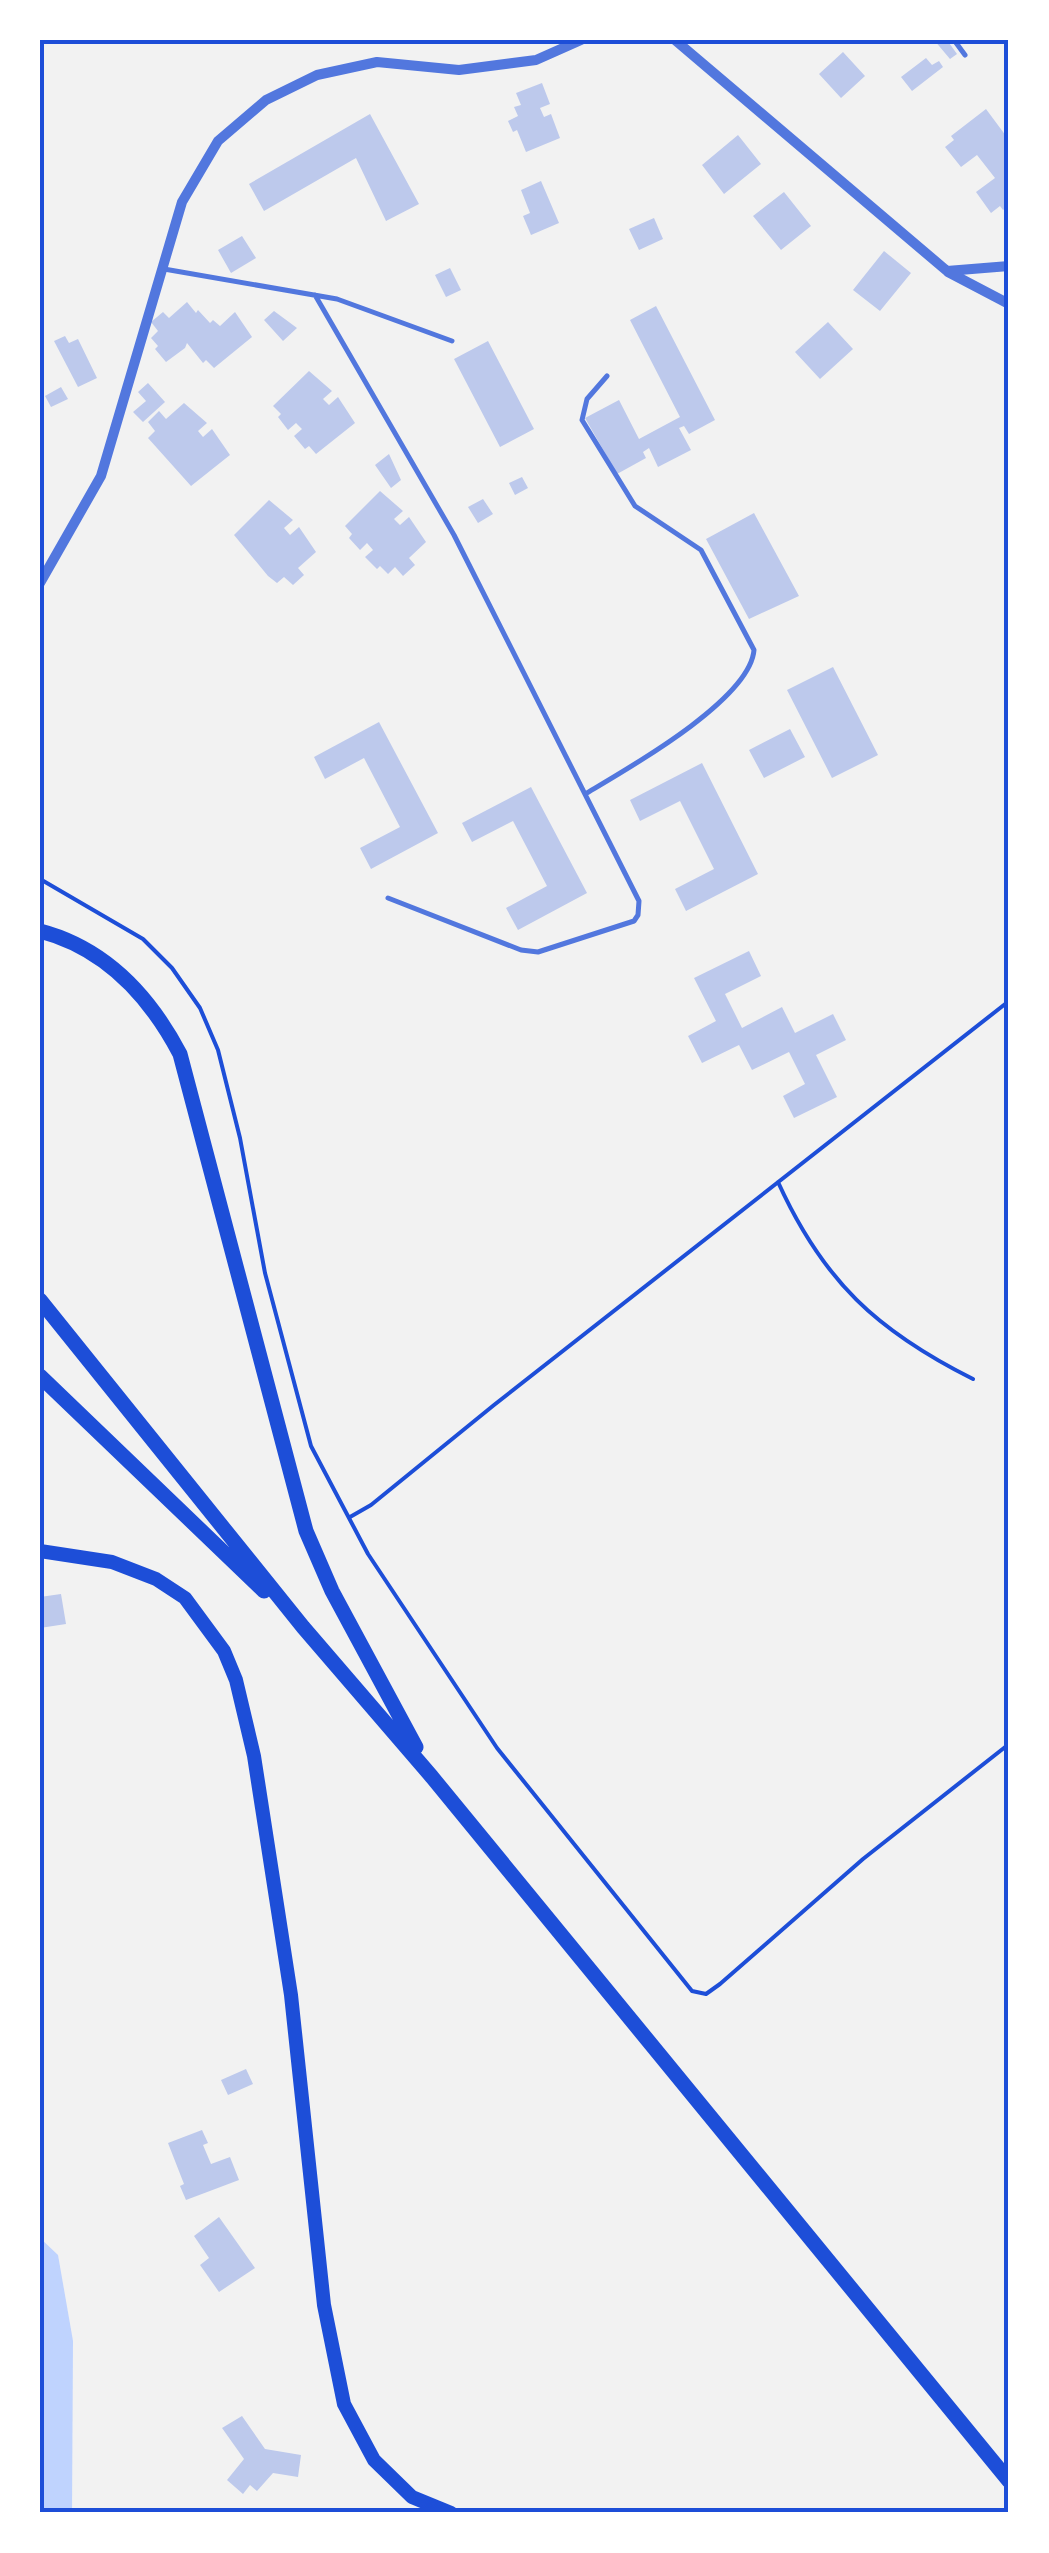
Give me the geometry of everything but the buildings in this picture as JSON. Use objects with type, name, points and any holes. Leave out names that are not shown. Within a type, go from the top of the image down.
[{"type":"main road","points":[[40,931],[88,951],[126,978],[160,1017],[180,1054],[306,1530],[332,1591],[432,1777]]},
{"type":"main road","points":[[40,1300],[303,1627],[432,1777],[1009,2481]]},
{"type":"main road","points":[[40,1376],[184,1518],[303,1627]]},
{"type":"main road","points":[[40,1550],[112,1562],[156,1579],[185,1598],[224,1651],[236,1680],[257,1774],[294,2010],[324,2305],[344,2404],[374,2460],[412,2497],[450,2513]]},
{"type":"street","points":[[40,583],[101,476],[182,202],[218,141],[266,100],[317,75],[377,62],[460,70],[536,60],[581,40]]},
{"type":"street","points":[[675,40],[947,271],[1009,304]]},
{"type":"street","points":[[947,271],[1009,266]]},
{"type":"lane","points":[[954,40],[965,55]]},
{"type":"lane","points":[[162,269],[337,299],[452,341]]},
{"type":"lane","points":[[315,295],[454,536],[639,900],[634,921],[538,952],[522,950],[388,898]]},
{"type":"lane","points":[[585,794],[677,738],[743,677],[754,650],[702,550],[635,506],[582,420],[587,399],[608,376]]},
{"type":"path","points":[[1009,1002],[371,1505],[350,1517],[368,1554],[497,1748],[692,1992],[706,1994],[720,1984],[863,1860],[1009,1744]]},
{"type":"path","points":[[778,1182],[823,1264],[867,1312],[926,1355],[974,1379]]},
{"type":"water","points":[[40,2238],[58,2255],[73,2341],[72,2513],[40,2513]]}]
